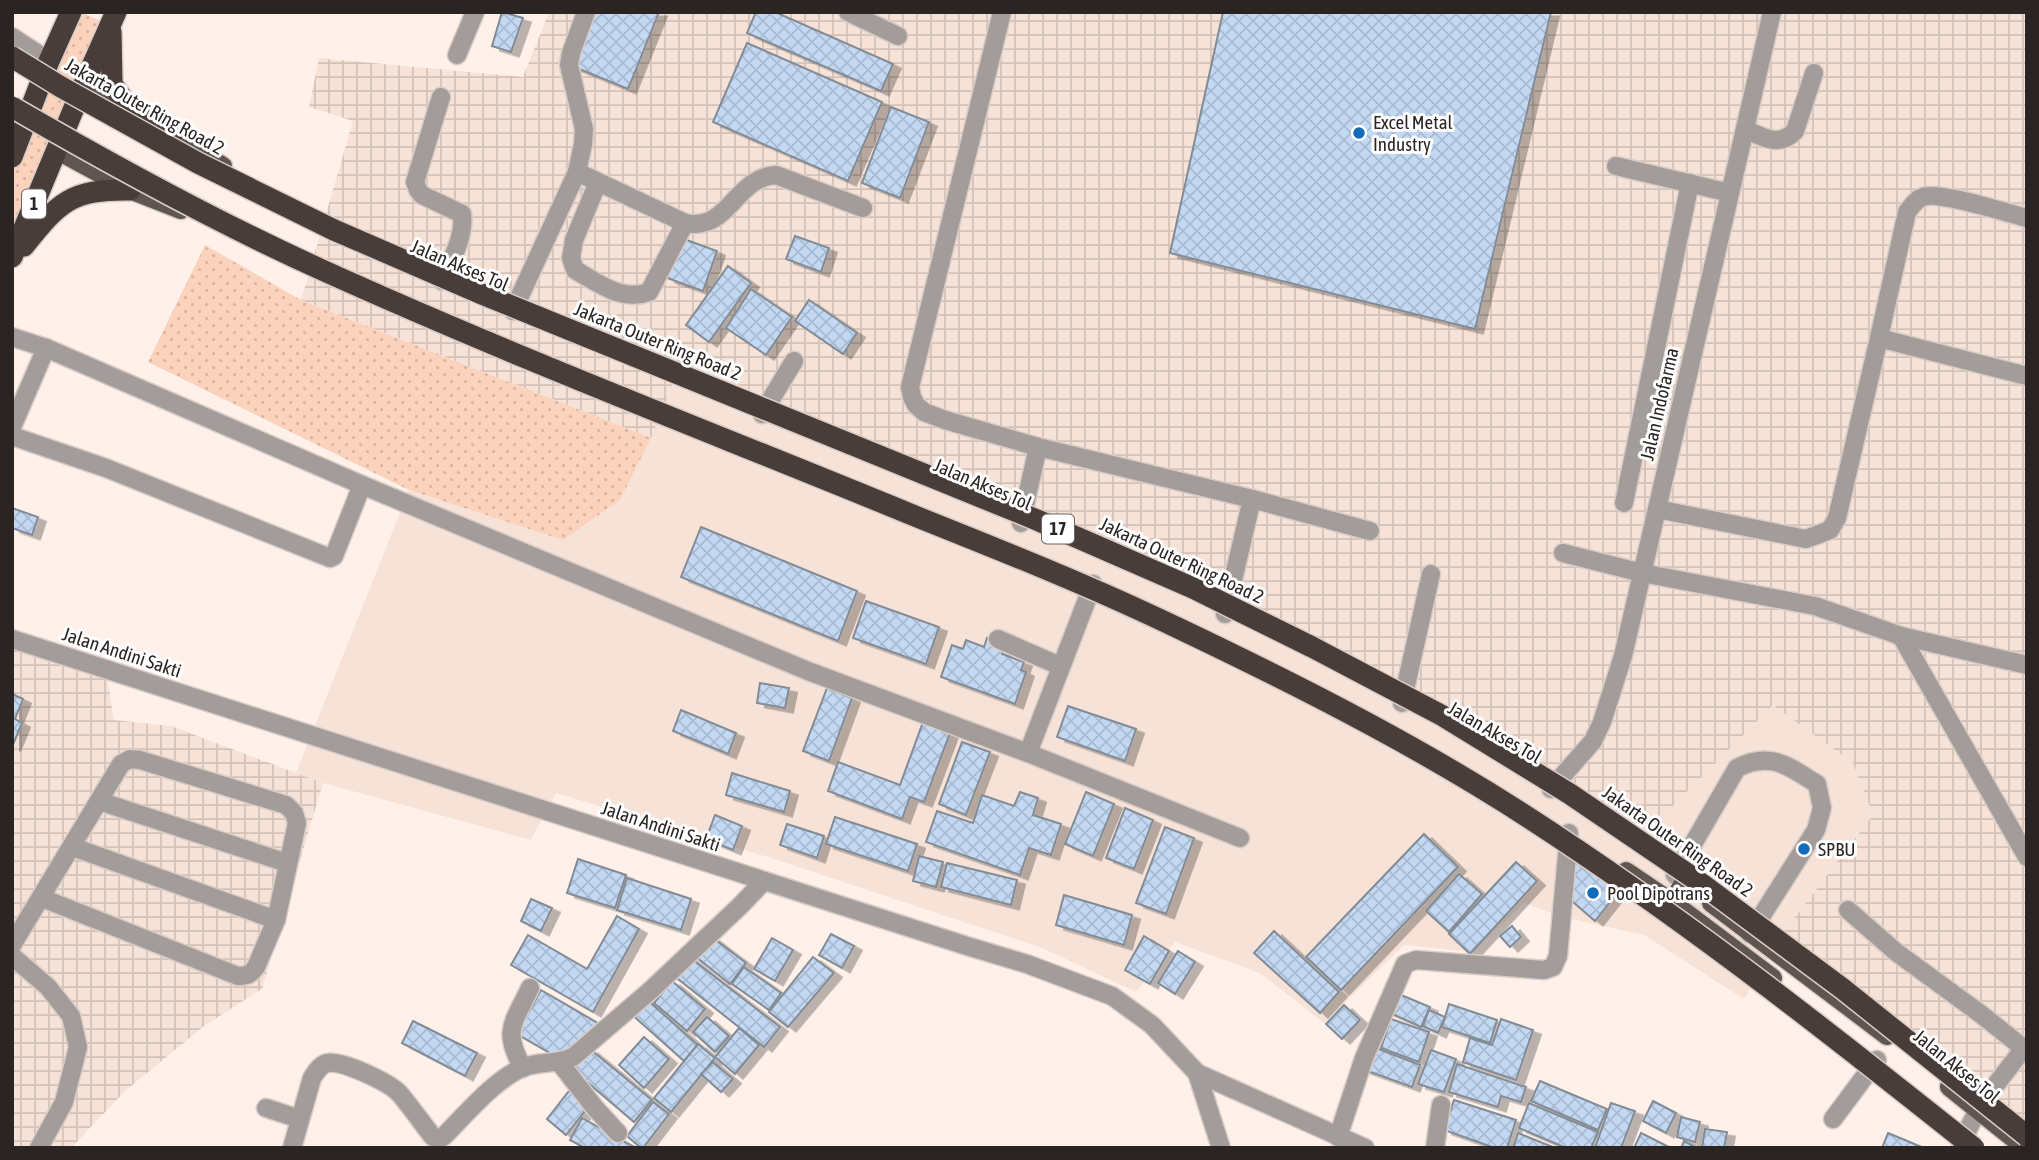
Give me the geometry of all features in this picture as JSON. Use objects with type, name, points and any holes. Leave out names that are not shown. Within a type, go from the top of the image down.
[{"type":"highway","points":[[16,147],[22,108],[49,61],[71,12]]},
{"type":"highway","points":[[114,19],[112,83],[127,105],[172,134]]},
{"type":"highway","name":"1","points":[[12,259],[84,84],[114,19]]},
{"type":"highway","name":"Jakarta Outer Ring Road 2","points":[[12,57],[198,163],[334,230],[482,294],[1037,520],[1193,588],[1443,716],[1570,794],[1695,879],[1843,989],[2027,1136]]},
{"type":"highway","points":[[22,108],[84,84]]},
{"type":"highway","name":"17","points":[[22,108],[179,200],[317,268],[479,338],[1116,600],[1246,662],[1422,753],[1547,830],[1671,913],[1817,1023],[1967,1142]]},
{"type":"highway","points":[[12,259],[56,209],[75,196],[100,189],[130,190]]},
{"type":"main road","name":"Jalan Akses Tol","points":[[84,84],[172,134],[332,233],[1193,597],[1402,703],[1551,789],[1680,878],[1890,1039],[2025,1148]]},
{"type":"main road","points":[[56,150],[130,190],[457,320],[1093,584],[1305,684],[1427,746],[1569,832],[1672,902],[1877,1060],[1967,1142],[1987,1148]]},
{"type":"main road","points":[[1672,902],[1680,878]]},
{"type":"street","points":[[457,55],[475,12]]},
{"type":"street","points":[[513,311],[577,173],[584,129],[569,65],[586,12]]},
{"type":"street","points":[[848,12],[898,36]]},
{"type":"street","points":[[1002,12],[910,387],[916,405],[924,412],[1038,447],[1370,531]]},
{"type":"street","name":"Jalan Indofarma","points":[[1551,789],[1593,741],[1602,722],[1623,656],[1772,12]]},
{"type":"street","points":[[12,37],[49,61]]},
{"type":"street","points":[[1745,129],[1766,139],[1778,141],[1789,137],[1795,131],[1814,73]]},
{"type":"street","points":[[441,97],[415,182],[422,195],[462,214],[463,224],[456,248],[442,281]]},
{"type":"street","points":[[1616,166],[1730,193]]},
{"type":"street","points":[[577,173],[685,223],[698,226],[713,221],[756,179],[776,175],[863,208]]},
{"type":"street","points":[[598,182],[575,240],[571,258],[575,270],[620,294],[637,296],[649,292],[685,223]]},
{"type":"street","points":[[1624,503],[1690,183]]},
{"type":"street","points":[[1657,509],[1806,539],[1830,530],[1837,518],[1907,212],[1925,196],[1943,197],[2027,218]]},
{"type":"street","points":[[12,337],[46,348],[362,485],[808,671],[1028,752],[1240,838]]},
{"type":"street","points":[[1879,338],[2027,376]]},
{"type":"street","points":[[12,427],[46,348]]},
{"type":"street","points":[[762,414],[794,361]]},
{"type":"street","points":[[12,436],[106,468],[330,558],[334,556],[362,485]]},
{"type":"street","points":[[1021,523],[1038,447]]},
{"type":"street","points":[[1225,614],[1252,499]]},
{"type":"street","points":[[1563,552],[1642,573],[1815,606],[1901,636],[2027,665]]},
{"type":"street","points":[[1402,703],[1431,574]]},
{"type":"street","points":[[1028,752],[1093,584]]},
{"type":"street","points":[[1901,636],[2024,850]]},
{"type":"street","name":"Jalan Andini Sakti","points":[[12,639],[756,889],[1027,964],[1112,996],[1152,1025],[1197,1073],[1221,1148]]},
{"type":"street","points":[[998,639],[1060,666]]},
{"type":"street","points":[[12,945],[121,764],[130,759],[286,805],[294,813],[297,823],[276,920],[256,967],[246,976],[238,976],[42,898]]},
{"type":"street","points":[[1680,878],[1737,768],[1751,761],[1766,759],[1786,764],[1817,784],[1822,808],[1816,831],[1750,934]]},
{"type":"street","points":[[99,801],[288,863]]},
{"type":"street","points":[[1338,1138],[1364,1058],[1405,964],[1416,960],[1544,970],[1553,967],[1558,956],[1569,832]]},
{"type":"street","points":[[73,847],[276,920]]},
{"type":"street","points":[[292,1148],[312,1078],[324,1064],[332,1063],[387,1083],[398,1092],[433,1137],[439,1139],[513,1072],[528,1065],[561,1063],[573,1057],[651,990],[756,889]]},
{"type":"street","points":[[1848,910],[1896,952],[2025,1049],[1979,1111],[1967,1142]]},
{"type":"street","points":[[12,956],[48,987],[71,1016],[78,1047],[64,1102],[39,1148]]},
{"type":"street","points":[[523,1068],[511,1045],[511,1037],[514,1021],[530,988]]},
{"type":"street","points":[[1833,1119],[1877,1060]]},
{"type":"street","points":[[561,1063],[618,1133]]},
{"type":"street","points":[[1197,1073],[1365,1148]]},
{"type":"street","points":[[1435,1148],[1441,1105]]},
{"type":"street","points":[[266,1108],[300,1119]]},
{"type":"shaded area","points":[[81,12],[111,26],[12,257],[12,157]]},
{"type":"shaded area","points":[[549,12],[2027,12],[2027,1148],[2001,1148],[2017,1116],[1780,937],[1873,815],[1853,763],[1773,705],[1649,830],[1337,649],[682,360],[651,438],[301,300],[353,121],[309,107],[319,58],[523,77]]},
{"type":"shaded area","points":[[205,245],[301,300],[651,438],[620,500],[563,540],[409,490],[148,362]]},
{"type":"shaded area","points":[[681,360],[1337,649],[1773,704],[1853,763],[1873,815],[1780,937],[1744,999],[1644,935],[1562,917],[1524,903],[1473,952],[1404,945],[1324,1023],[1260,973],[1175,942],[1136,992],[1042,948],[774,859],[556,793],[531,840],[323,783],[296,773],[409,490],[563,540],[620,500],[651,438]]},
{"type":"shaded area","points":[[12,648],[107,677],[114,720],[171,726],[323,783],[262,989],[204,1026],[125,1091],[71,1148],[12,1148]]},
{"type":"building","points":[[502,12],[523,18],[511,52],[492,46]]},
{"type":"building","points":[[594,12],[659,12],[628,89],[572,66]]},
{"type":"building","points":[[756,12],[775,12],[893,64],[881,91],[747,33]]},
{"type":"building","name":"Excel Metal Industry","points":[[1223,12],[1551,12],[1475,329],[1170,253]]},
{"type":"building","points":[[747,43],[882,102],[848,181],[713,122]]},
{"type":"building","points":[[891,107],[929,122],[900,198],[862,183]]},
{"type":"building","points":[[795,236],[829,248],[821,272],[786,259]]},
{"type":"building","points":[[681,238],[717,251],[703,291],[667,278]]},
{"type":"building","points":[[728,266],[751,283],[709,342],[686,325]]},
{"type":"building","points":[[751,289],[792,317],[766,355],[726,328]]},
{"type":"building","points":[[809,300],[857,333],[843,354],[795,321]]},
{"type":"building","points":[[12,508],[38,517],[32,535],[12,528]]},
{"type":"building","points":[[701,527],[857,591],[838,641],[681,577]]},
{"type":"building","points":[[866,601],[939,627],[926,664],[853,638]]},
{"type":"building","points":[[987,638],[1006,645],[1002,654],[1024,662],[1021,670],[1026,672],[1015,704],[941,677],[952,645],[963,649],[966,640],[984,647]]},
{"type":"building","points":[[760,683],[789,688],[785,708],[757,703]]},
{"type":"building","points":[[827,688],[852,698],[829,761],[803,751]]},
{"type":"building","points":[[12,694],[23,699],[15,719],[22,723],[12,747]]},
{"type":"building","points":[[1068,706],[1136,729],[1125,761],[1057,737]]},
{"type":"building","points":[[681,710],[736,733],[728,754],[673,731]]},
{"type":"building","points":[[923,722],[950,733],[924,802],[910,797],[902,819],[828,791],[838,762],[900,785]]},
{"type":"building","points":[[962,742],[990,752],[966,815],[939,804]]},
{"type":"building","points":[[732,773],[790,791],[784,812],[726,795]]},
{"type":"building","points":[[1020,792],[1038,798],[1033,815],[1061,824],[1051,855],[1029,848],[1020,875],[926,842],[937,811],[973,823],[982,795],[1014,806]]},
{"type":"building","points":[[1086,792],[1114,804],[1093,856],[1065,844]]},
{"type":"building","points":[[1125,808],[1153,820],[1134,869],[1106,858]]},
{"type":"building","points":[[715,815],[742,826],[733,850],[706,839]]},
{"type":"building","points":[[835,817],[917,844],[908,871],[826,844]]},
{"type":"building","points":[[787,824],[824,836],[817,858],[780,845]]},
{"type":"building","points":[[1165,827],[1194,838],[1166,914],[1136,903]]},
{"type":"building","points":[[1424,834],[1458,867],[1341,990],[1306,957]]},
{"type":"building","points":[[919,856],[943,862],[936,887],[913,881]]},
{"type":"building","name":"Pool Dipotrans","points":[[1582,857],[1621,888],[1595,921],[1567,897],[1574,866]]},
{"type":"building","points":[[578,859],[626,875],[615,908],[567,893]]},
{"type":"building","points":[[1516,862],[1537,881],[1470,954],[1449,934]]},
{"type":"building","points":[[947,863],[1017,880],[1011,905],[941,887]]},
{"type":"building","points":[[1459,874],[1482,894],[1449,932],[1426,911]]},
{"type":"building","points":[[627,878],[691,899],[681,930],[617,910]]},
{"type":"building","points":[[1064,895],[1132,915],[1124,945],[1056,925]]},
{"type":"building","points":[[531,899],[552,908],[541,931],[521,921]]},
{"type":"building","points":[[617,916],[639,929],[593,1012],[511,965],[528,935],[587,969]]},
{"type":"building","points":[[1512,926],[1521,937],[1510,947],[1500,936]]},
{"type":"building","points":[[1274,931],[1339,992],[1320,1013],[1254,953]]},
{"type":"building","points":[[831,934],[854,946],[842,968],[819,955]]},
{"type":"building","points":[[1144,936],[1169,951],[1150,984],[1125,970]]},
{"type":"building","points":[[712,937],[746,963],[730,984],[696,957]]},
{"type":"building","points":[[772,938],[793,950],[775,981],[754,969]]},
{"type":"building","points":[[1178,951],[1195,962],[1175,994],[1158,983]]},
{"type":"building","points":[[688,956],[780,1027],[764,1047],[673,975]]},
{"type":"building","points":[[813,957],[834,973],[788,1027],[769,1012]]},
{"type":"building","points":[[744,967],[781,993],[769,1010],[732,984]]},
{"type":"building","points":[[672,981],[705,1009],[687,1031],[654,1003]]},
{"type":"building","points":[[541,990],[601,1025],[557,1057],[517,1034]]},
{"type":"building","points":[[1394,992],[1430,1007],[1421,1027],[1386,1011]]},
{"type":"building","points":[[644,997],[698,1045],[684,1061],[630,1013]]},
{"type":"building","points":[[1449,1004],[1497,1020],[1490,1043],[1442,1027]]},
{"type":"building","points":[[1344,1005],[1360,1020],[1342,1039],[1326,1024]]},
{"type":"building","points":[[1429,1010],[1445,1017],[1438,1033],[1423,1026]]},
{"type":"building","points":[[707,1017],[729,1036],[715,1052],[693,1032]]},
{"type":"building","points":[[1391,1019],[1429,1032],[1419,1062],[1381,1048]]},
{"type":"building","points":[[1501,1019],[1533,1030],[1516,1080],[1463,1062],[1470,1038],[1492,1045]]},
{"type":"building","points":[[413,1021],[477,1053],[465,1076],[402,1043]]},
{"type":"building","points":[[739,1028],[759,1045],[735,1074],[715,1057]]},
{"type":"building","points":[[644,1037],[669,1059],[644,1088],[619,1065]]},
{"type":"building","points":[[698,1044],[715,1058],[671,1112],[654,1098]]},
{"type":"building","points":[[1371,1046],[1420,1065],[1412,1087],[1362,1069]]},
{"type":"building","points":[[590,1049],[652,1100],[634,1122],[573,1070]]},
{"type":"building","points":[[1431,1050],[1456,1059],[1444,1092],[1418,1084]]},
{"type":"building","points":[[713,1062],[733,1079],[721,1092],[701,1074]]},
{"type":"building","points":[[1457,1064],[1526,1087],[1521,1102],[1501,1096],[1498,1107],[1449,1092]]},
{"type":"building","points":[[1540,1081],[1607,1109],[1598,1130],[1531,1101]]},
{"type":"building","points":[[569,1091],[589,1106],[566,1135],[547,1119]]},
{"type":"building","points":[[1454,1100],[1516,1120],[1507,1148],[1495,1148],[1444,1130]]},
{"type":"building","points":[[1653,1101],[1676,1113],[1666,1133],[1643,1121]]},
{"type":"building","points":[[653,1102],[669,1114],[641,1148],[627,1136]]},
{"type":"building","points":[[1529,1103],[1598,1132],[1591,1148],[1566,1148],[1519,1128]]},
{"type":"building","points":[[1611,1103],[1635,1111],[1621,1148],[1595,1148]]},
{"type":"building","points":[[1681,1117],[1700,1122],[1695,1142],[1677,1137]]},
{"type":"building","points":[[582,1118],[636,1148],[585,1148],[570,1140]]},
{"type":"building","points":[[1705,1129],[1727,1132],[1724,1148],[1702,1148]]},
{"type":"building","points":[[1518,1133],[1555,1148],[1513,1148]]},
{"type":"building","points":[[1641,1133],[1669,1147],[1634,1148]]},
{"type":"building","points":[[1888,1133],[1924,1148],[1882,1148]]},
{"type":"building","points":[[1684,1141],[1697,1148],[1681,1148]]},
{"type":"place","name":"Excel Metal Industry","points":[[1359,133]]},
{"type":"place","name":"SPBU","points":[[1804,849]]},
{"type":"place","name":"Pool Dipotrans","points":[[1593,893]]}]
